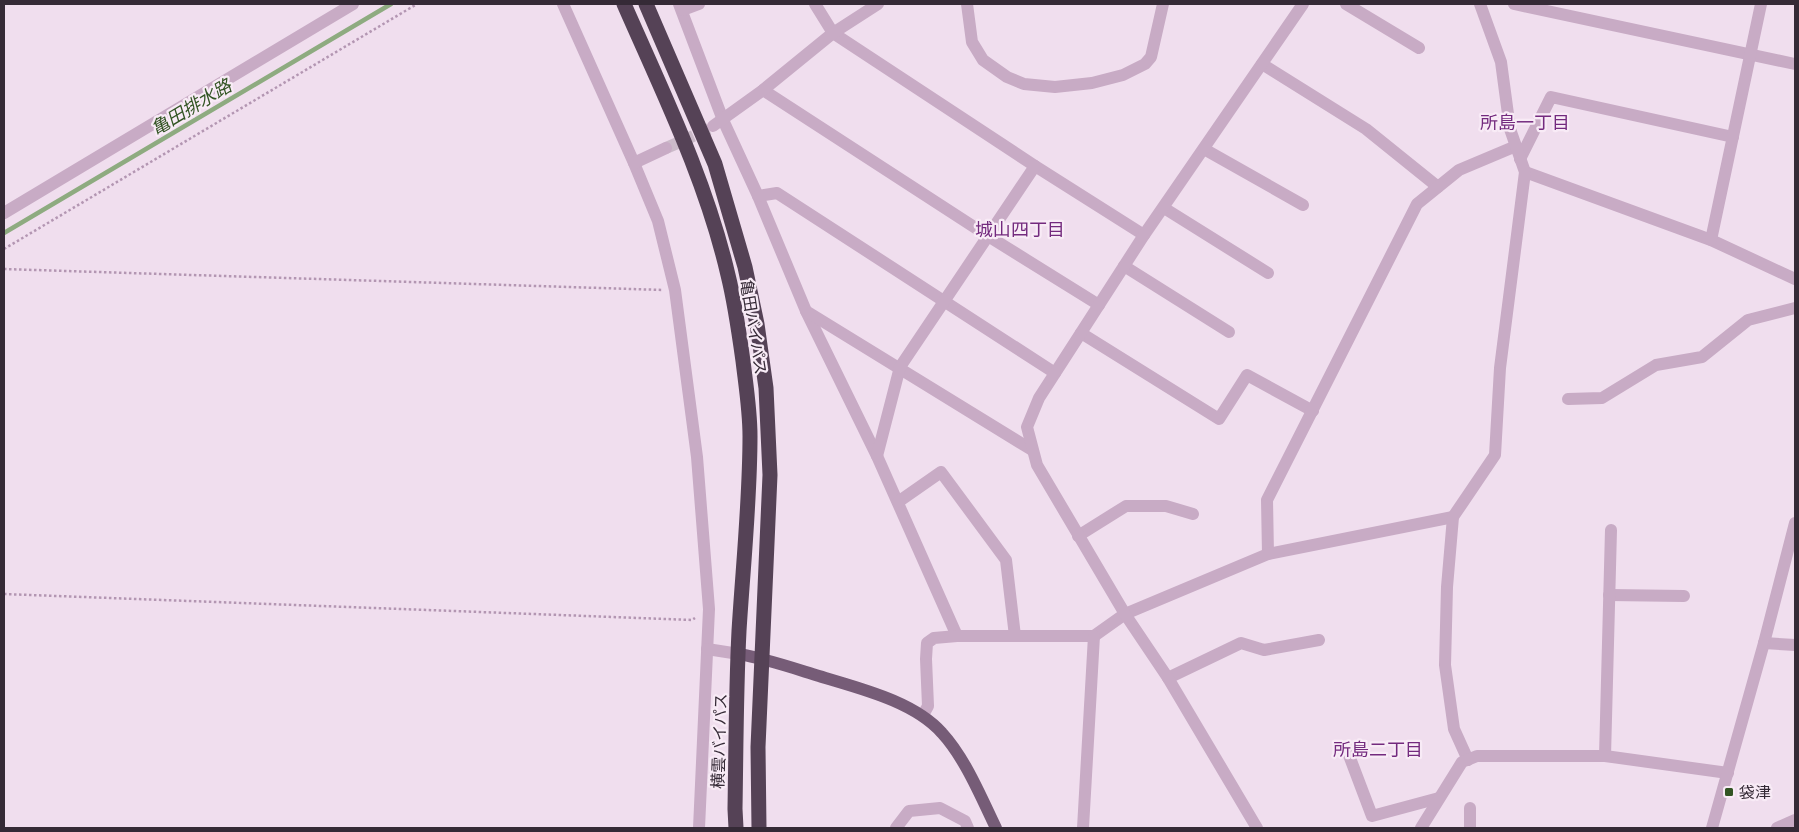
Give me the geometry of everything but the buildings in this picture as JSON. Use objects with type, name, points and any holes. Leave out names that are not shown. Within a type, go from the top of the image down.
[{"type":"highway","name":"亀田バイパス","points":[[624,4],[689,153],[715,225],[728,276],[738,329],[746,385],[750,433],[739,654]]},
{"type":"highway","name":"亀田バイパス","points":[[646,4],[711,155],[731,218],[757,324],[766,388],[769,429],[768,523],[761,658]]},
{"type":"highway","name":"横雲バイパス","points":[[736,828],[739,654]]},
{"type":"highway","points":[[759,828],[758,748],[761,658]]},
{"type":"main road","points":[[739,654],[761,658],[877,694],[923,715],[942,733],[957,754],[996,828]]},
{"type":"street","points":[[4,213],[352,4]]},
{"type":"street","points":[[563,4],[658,221],[675,290],[697,457],[709,610],[699,828]]},
{"type":"street","points":[[700,4],[681,6],[718,123],[758,196],[806,311],[877,456],[956,636]]},
{"type":"street","points":[[815,4],[832,33],[1144,235]]},
{"type":"street","points":[[718,123],[763,90],[832,33],[878,4]]},
{"type":"street","points":[[967,4],[972,42],[983,60],[1007,77],[1024,84],[1055,87],[1092,83],[1122,75],[1145,64],[1152,56],[1163,4]]},
{"type":"street","points":[[1257,828],[1168,678],[1125,614],[1078,536],[1037,465],[1026,428],[1039,398],[1144,235],[1303,4]]},
{"type":"street","points":[[1346,4],[1419,48]]},
{"type":"street","points":[[1468,760],[1454,729],[1445,664],[1447,587],[1453,517],[1495,455],[1500,368],[1525,172],[1510,129],[1501,62],[1480,4]]},
{"type":"street","points":[[1514,4],[1795,64]]},
{"type":"street","points":[[1711,240],[1761,4]]},
{"type":"street","points":[[1262,64],[1366,129],[1438,187]]},
{"type":"street","points":[[763,90],[988,236],[1099,305]]},
{"type":"street","points":[[1520,159],[1551,97],[1733,136]]},
{"type":"street","points":[[1268,554],[1267,500],[1417,204],[1459,170],[1516,146]]},
{"type":"street","points":[[634,163],[666,148]]},
{"type":"street","points":[[1204,148],[1303,205]]},
{"type":"street","points":[[877,456],[900,367],[1035,166]]},
{"type":"street","points":[[1525,172],[1711,240],[1795,280]]},
{"type":"street","points":[[758,196],[777,193],[1055,373]]},
{"type":"street","points":[[1164,208],[1268,273]]},
{"type":"street","points":[[1124,266],[1229,332]]},
{"type":"street","points":[[1568,399],[1602,398],[1656,364],[1702,357],[1748,320],[1795,308]]},
{"type":"street","points":[[806,311],[900,367],[1032,450]]},
{"type":"street","points":[[1081,333],[1219,419],[1247,375],[1312,411]]},
{"type":"street","points":[[898,502],[940,472],[1006,560],[1015,636]]},
{"type":"street","points":[[1078,536],[1126,506],[1166,506],[1193,514]]},
{"type":"street","points":[[923,715],[928,706],[927,643],[934,638],[956,636],[1094,636],[1125,614],[1268,554],[1453,517]]},
{"type":"street","points":[[1712,828],[1764,643],[1795,523]]},
{"type":"street","points":[[1605,756],[1610,530]]},
{"type":"street","points":[[1609,595],[1684,596]]},
{"type":"street","points":[[1083,828],[1094,636]]},
{"type":"street","points":[[1168,678],[1241,643],[1264,650],[1319,640]]},
{"type":"street","points":[[1764,643],[1795,645]]},
{"type":"street","points":[[707,649],[739,654]]},
{"type":"street","points":[[1347,750],[1372,816],[1439,798]]},
{"type":"street","points":[[1421,828],[1462,762],[1477,756],[1605,756],[1728,773]]},
{"type":"street","points":[[896,828],[909,811],[940,808],[965,821],[968,828]]},
{"type":"street","points":[[1470,808],[1470,828]]},
{"type":"street","points":[[1777,828],[1795,820]]},
{"type":"path","points":[[4,249],[417,4]]},
{"type":"path","points":[[4,269],[675,290]]},
{"type":"path","points":[[4,594],[692,620],[709,610]]},
{"type":"waterway","name":"亀田排水路","points":[[4,233],[391,4]]},
{"type":"tunnel","points":[[666,148],[709,129]]},
{"type":"place","name":"袋津","points":[[1729,792]]},
{"type":"district","name":"所島一丁目","points":[[1525,122]]},
{"type":"district","name":"城山四丁目","points":[[1020,229]]},
{"type":"district","name":"所島二丁目","points":[[1378,749]]}]
